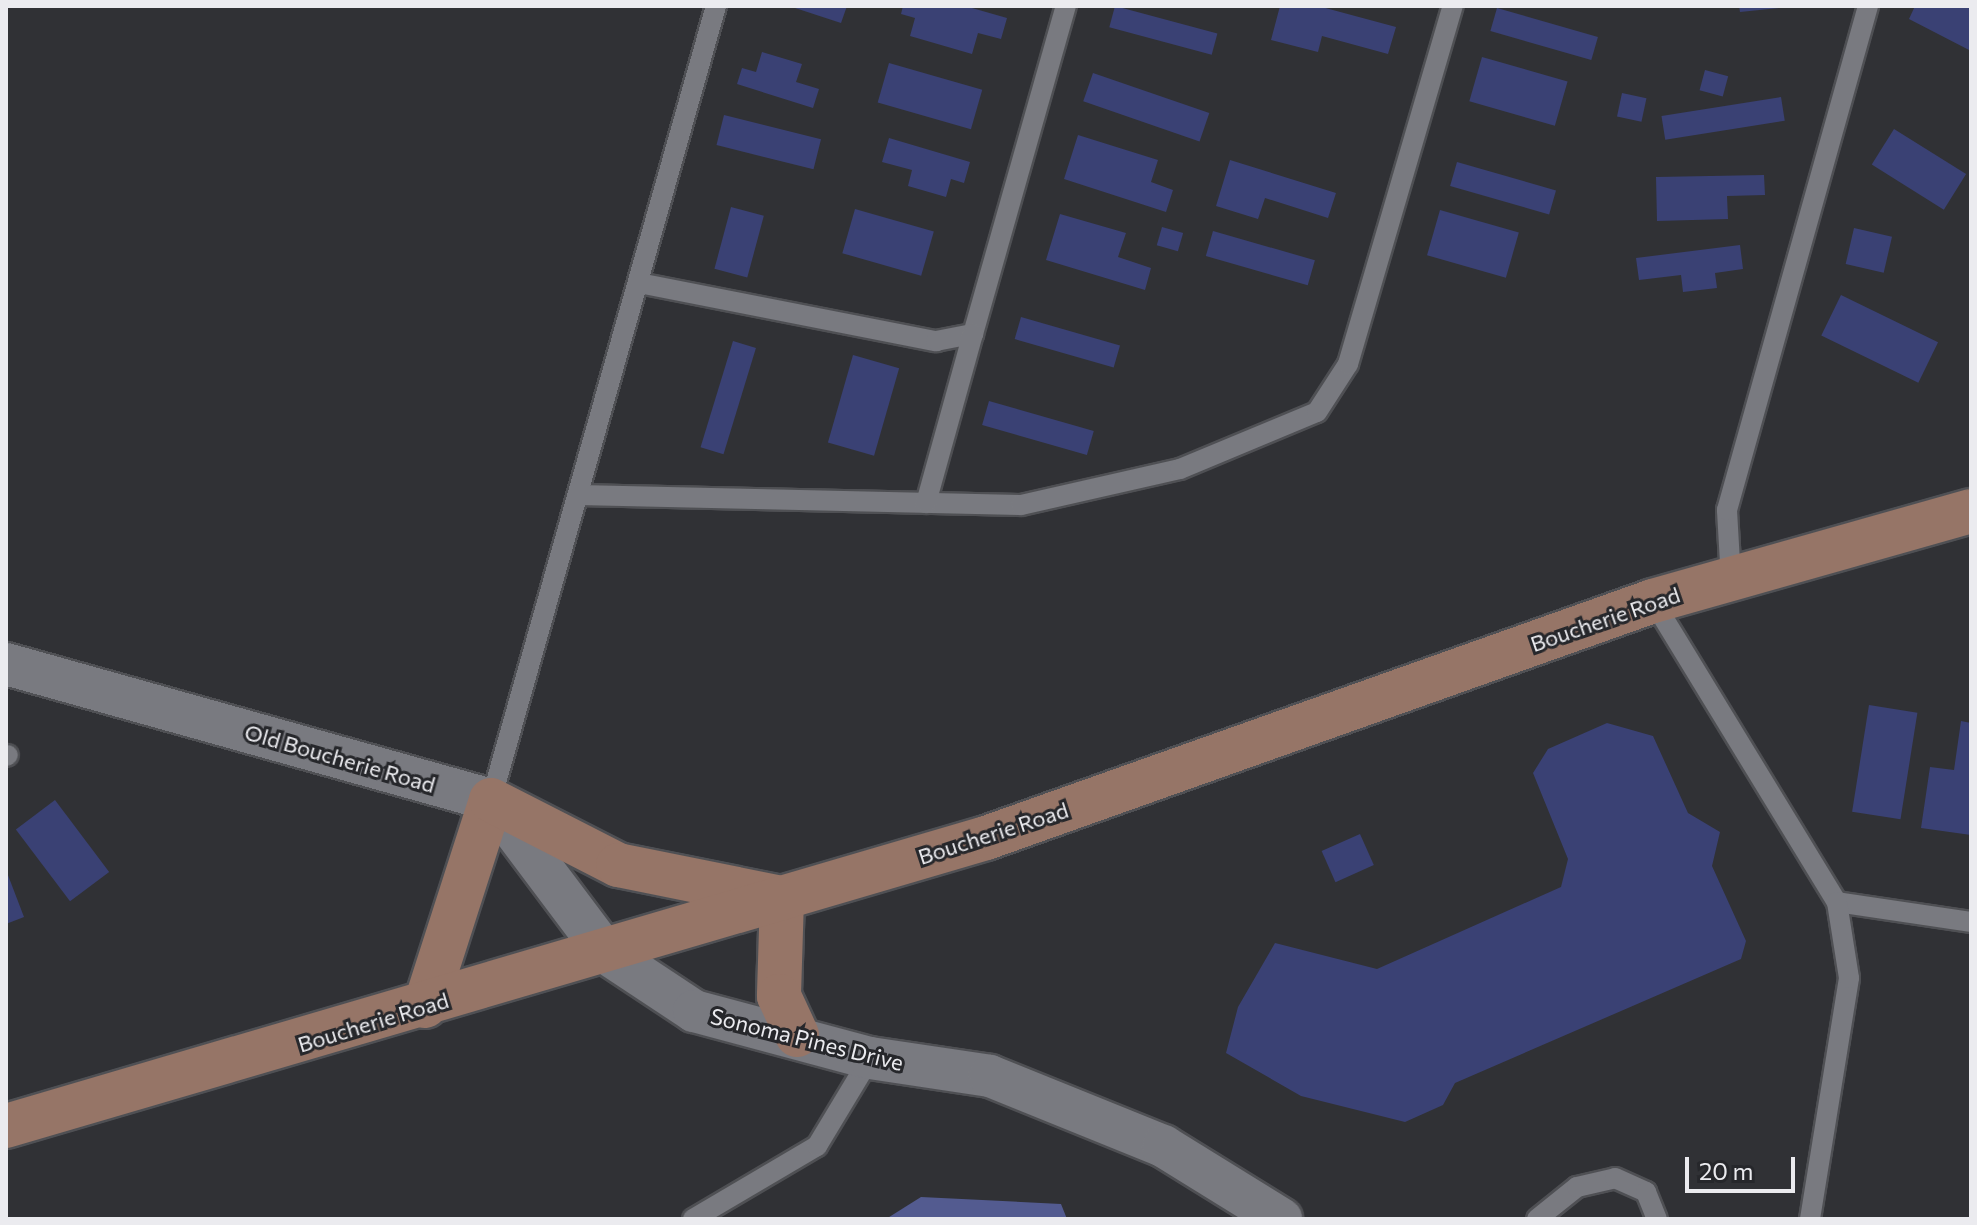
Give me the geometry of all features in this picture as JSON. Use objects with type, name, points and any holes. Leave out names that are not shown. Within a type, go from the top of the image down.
[{"type":"main road","name":"Boucherie Road","points":[[6,1126],[425,1006],[986,838],[1653,601],[1971,511]]},
{"type":"main road","points":[[425,1006],[491,800],[618,865],[782,898],[779,996],[797,1035]]},
{"type":"street","name":"Old Boucherie Road","points":[[6,664],[491,800]]},
{"type":"street","points":[[491,800],[605,952]]},
{"type":"street","name":"Sonoma Pines Drive","points":[[605,952],[694,1011],[797,1035],[870,1058],[990,1076],[1052,1099],[1163,1146],[1281,1219]]},
{"type":"lane","points":[[491,800],[716,6]]},
{"type":"lane","points":[[926,503],[1066,6]]},
{"type":"lane","points":[[578,495],[1021,505],[1180,469],[1317,412],[1348,364],[1453,6]]},
{"type":"lane","points":[[1731,580],[1727,510],[1868,6]]},
{"type":"lane","points":[[639,283],[936,341],[973,334]]},
{"type":"lane","points":[[1653,601],[1837,902],[1849,978],[1810,1219]]},
{"type":"lane","points":[[1837,902],[1971,922]]},
{"type":"lane","points":[[693,1219],[817,1146],[870,1058]]},
{"type":"lane","points":[[1537,1219],[1577,1187],[1615,1178],[1646,1192],[1657,1219]]},
{"type":"water","points":[[921,1197],[1061,1204],[1067,1219],[886,1219]]},
{"type":"building","points":[[789,6],[847,6],[841,23]]},
{"type":"building","points":[[903,6],[965,6],[1007,18],[1001,39],[978,33],[972,54],[910,36],[915,18],[901,14]]},
{"type":"building","points":[[1115,6],[1217,33],[1212,55],[1109,27]]},
{"type":"building","points":[[1280,6],[1318,6],[1396,27],[1388,54],[1322,36],[1318,52],[1271,40]]},
{"type":"building","points":[[1739,6],[1779,6],[1779,8],[1740,12]]},
{"type":"building","points":[[1915,6],[1971,6],[1971,51],[1909,19]]},
{"type":"building","points":[[1497,8],[1598,37],[1591,60],[1490,31]]},
{"type":"building","points":[[762,52],[802,64],[796,82],[819,89],[813,108],[737,84],[742,68],[756,72]]},
{"type":"building","points":[[1482,57],[1568,82],[1555,126],[1469,101]]},
{"type":"building","points":[[889,63],[982,90],[971,129],[878,102]]},
{"type":"building","points":[[1705,70],[1728,76],[1723,96],[1700,90]]},
{"type":"building","points":[[1093,73],[1209,113],[1200,141],[1083,101]]},
{"type":"building","points":[[1622,93],[1646,98],[1641,122],[1617,116]]},
{"type":"building","points":[[1781,97],[1785,121],[1665,140],[1661,116]]},
{"type":"building","points":[[724,115],[821,139],[814,169],[717,145]]},
{"type":"building","points":[[1894,129],[1966,174],[1944,210],[1872,165]]},
{"type":"building","points":[[1078,135],[1158,160],[1151,182],[1173,190],[1166,212],[1064,179]]},
{"type":"building","points":[[889,138],[970,162],[964,183],[951,179],[946,197],[908,186],[912,170],[882,162]]},
{"type":"building","points":[[1230,160],[1336,193],[1328,218],[1265,198],[1258,219],[1216,206]]},
{"type":"building","points":[[1457,162],[1556,190],[1549,214],[1450,186]]},
{"type":"building","points":[[1764,175],[1765,195],[1727,196],[1728,219],[1657,221],[1656,177]]},
{"type":"building","points":[[731,207],[764,216],[747,278],[714,269]]},
{"type":"building","points":[[855,209],[934,232],[921,276],[842,253]]},
{"type":"building","points":[[1440,210],[1519,233],[1506,278],[1427,255]]},
{"type":"building","points":[[1060,214],[1126,233],[1118,257],[1151,268],[1145,290],[1046,260]]},
{"type":"building","points":[[1162,227],[1183,233],[1178,251],[1157,245]]},
{"type":"building","points":[[1854,228],[1892,237],[1884,273],[1846,264]]},
{"type":"building","points":[[1213,231],[1315,260],[1308,285],[1206,256]]},
{"type":"building","points":[[1740,245],[1743,269],[1715,273],[1717,288],[1683,292],[1681,275],[1639,280],[1636,258]]},
{"type":"building","points":[[1841,295],[1938,342],[1918,383],[1821,335]]},
{"type":"building","points":[[1021,317],[1120,345],[1114,367],[1015,339]]},
{"type":"building","points":[[733,341],[756,348],[723,454],[701,447]]},
{"type":"building","points":[[853,355],[899,368],[874,456],[828,442]]},
{"type":"building","points":[[989,401],[1094,431],[1087,455],[982,425]]},
{"type":"building","points":[[1869,705],[1917,713],[1901,819],[1852,812]]},
{"type":"building","points":[[1961,721],[1971,723],[1971,835],[1921,828],[1930,767],[1954,770]]},
{"type":"building","points":[[1607,723],[1653,736],[1688,813],[1720,832],[1712,866],[1746,941],[1741,959],[1455,1083],[1443,1105],[1405,1122],[1301,1096],[1226,1053],[1238,1007],[1275,943],[1377,969],[1561,887],[1568,859],[1533,773],[1548,749]]},
{"type":"building","points":[[55,800],[109,872],[70,901],[16,829]]},
{"type":"building","points":[[1360,834],[1374,865],[1335,882],[1322,851]]},
{"type":"building","points":[[6,870],[24,917],[6,924]]}]
